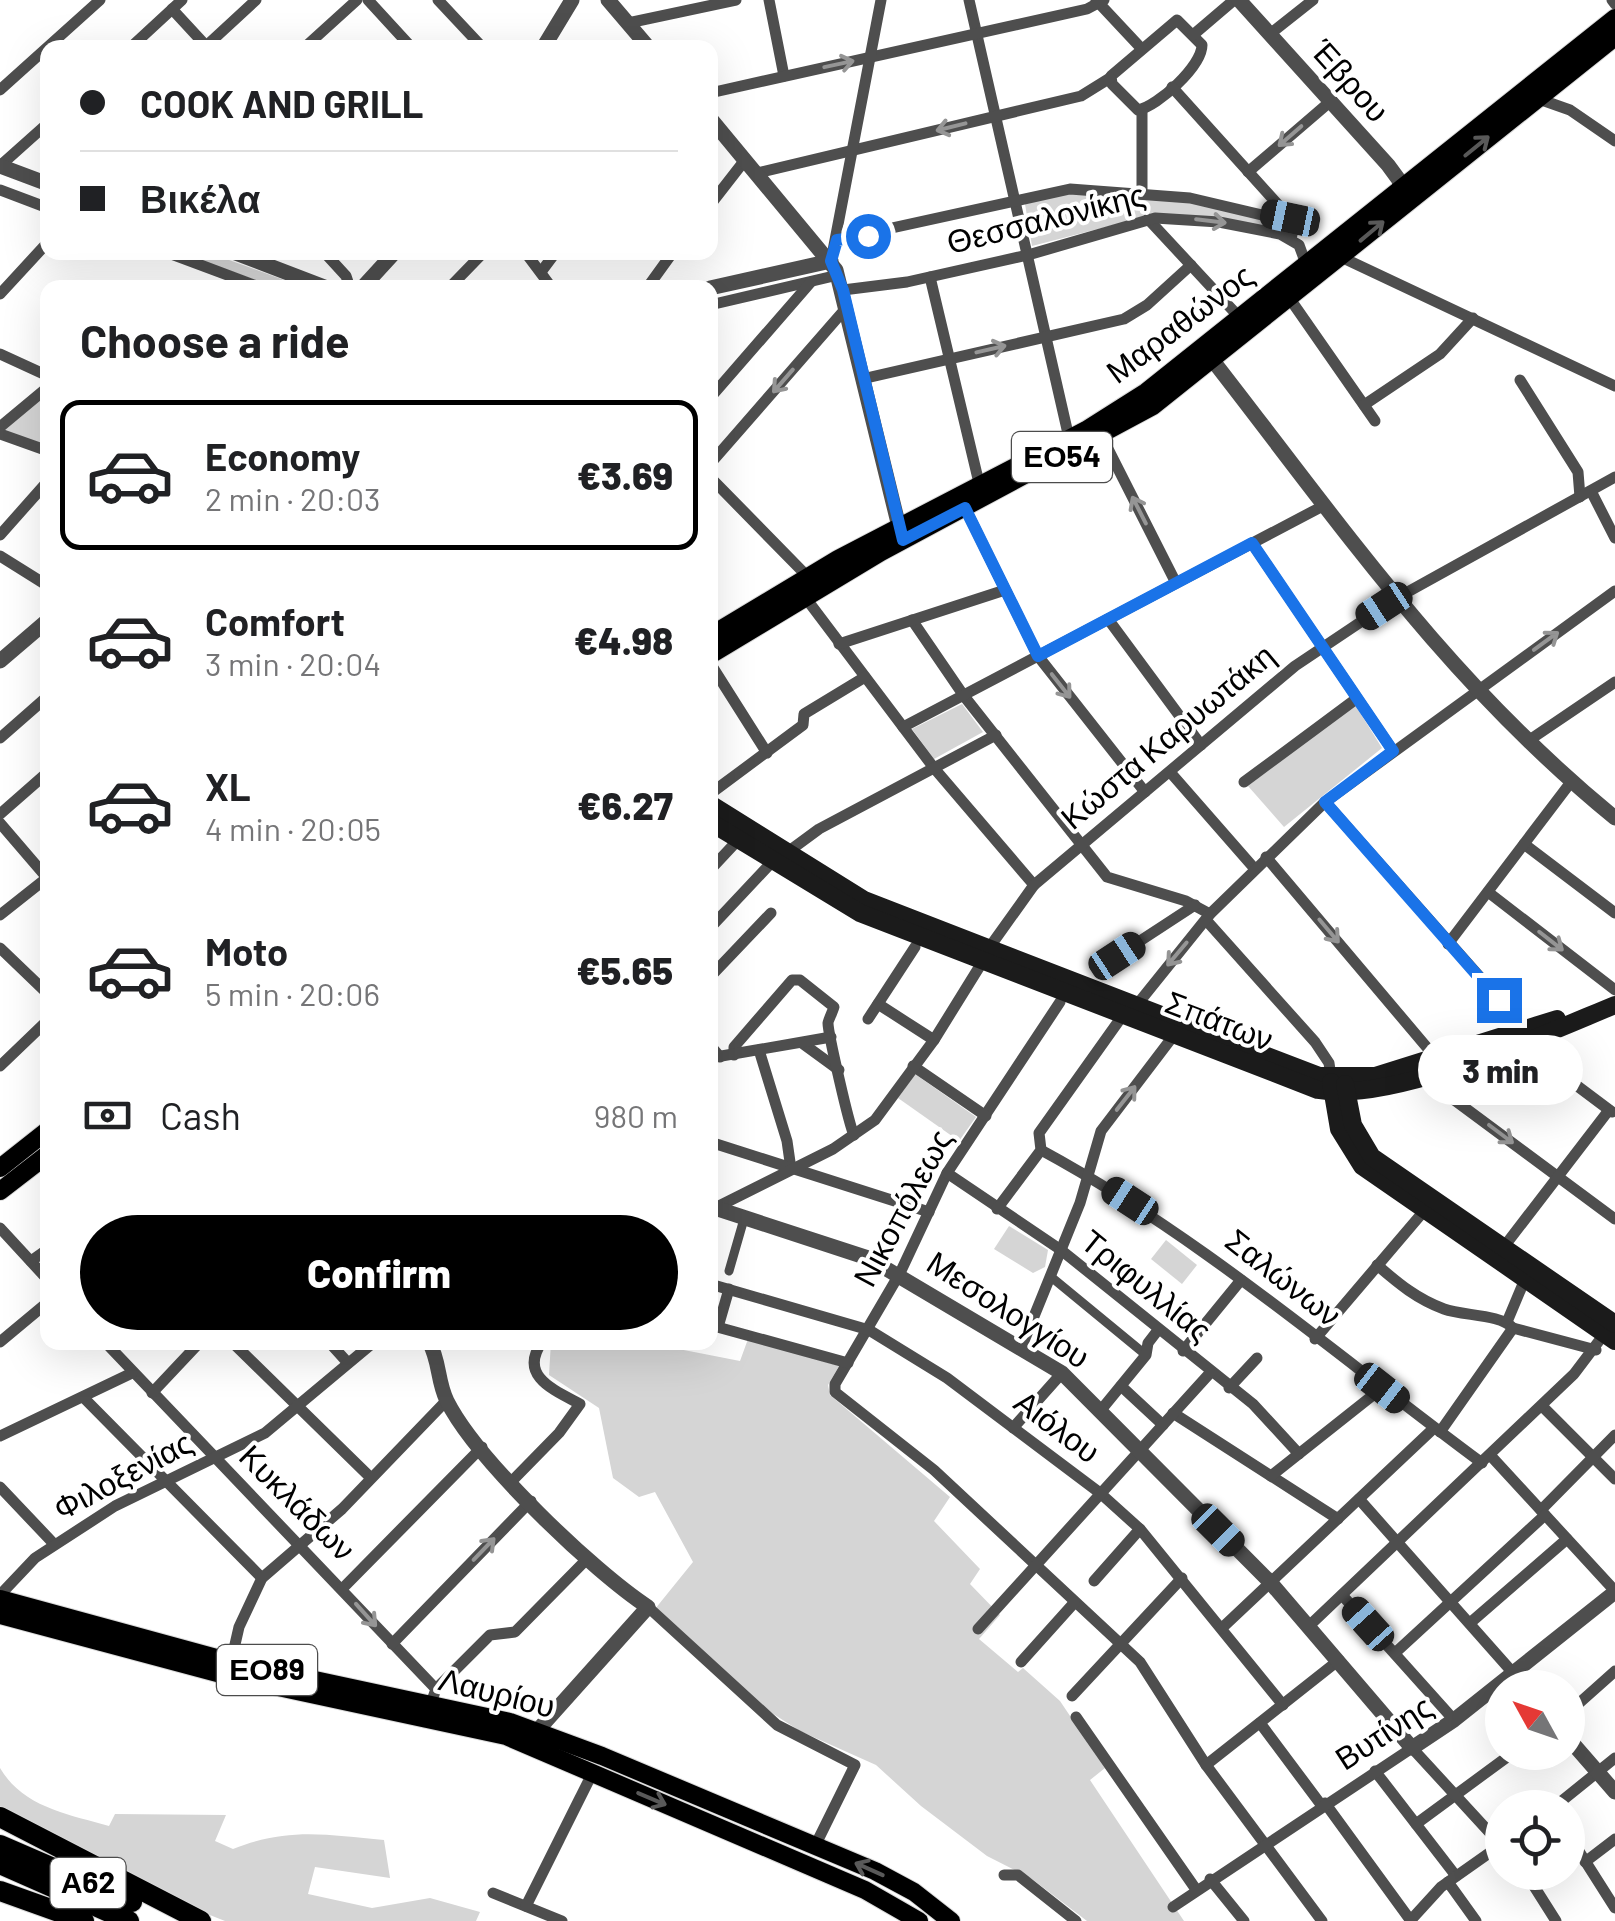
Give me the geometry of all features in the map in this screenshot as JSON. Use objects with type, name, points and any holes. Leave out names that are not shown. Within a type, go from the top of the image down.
[{"type":"highway","points":[[0,1817],[201,1921]]},
{"type":"highway","name":"Α62","points":[[0,1845],[175,1921]]},
{"type":"highway","name":"Α62","points":[[0,1864],[130,1921]]},
{"type":"highway","points":[[0,1891],[84,1921]]},
{"type":"main road","name":"Μαραθώνος","points":[[718,631],[807,576],[965,508],[1153,406],[1209,354],[1240,318],[1401,184],[1615,18]]},
{"type":"main road","name":"Μαραθώνος","points":[[718,650],[979,483],[1070,438],[1209,354],[1290,299],[1615,38]]},
{"type":"main road","name":"Σπάτων","points":[[718,810],[778,858]]},
{"type":"main road","name":"Σπάτων","points":[[718,827],[864,900],[986,954],[1338,1085],[1522,1036]]},
{"type":"main road","name":"Σπάτων","points":[[1130,1010],[1174,1035],[1302,1085],[1338,1085],[1422,1076],[1615,1004]]},
{"type":"main road","points":[[1338,1085],[1340,1129],[1354,1158],[1608,1337]]},
{"type":"main road","points":[[1338,1085],[1357,1136],[1372,1157],[1504,1248],[1608,1337]]},
{"type":"main road","points":[[0,1153],[40,1122]]},
{"type":"main road","points":[[0,1168],[40,1136]]},
{"type":"main road","points":[[0,1191],[40,1160]]},
{"type":"main road","points":[[0,1204],[40,1174]]},
{"type":"main road","name":"Λαυρίου","points":[[0,1597],[231,1662],[433,1698],[815,1846],[901,1884],[952,1921]]},
{"type":"main road","name":"Λαυρίου","points":[[0,1615],[218,1674],[534,1739],[592,1774],[865,1890],[920,1921]]},
{"type":"street","points":[[56,40],[100,0]]},
{"type":"street","points":[[213,40],[256,0]]},
{"type":"street","points":[[318,40],[357,0]]},
{"type":"street","points":[[368,0],[405,40]]},
{"type":"street","points":[[438,0],[475,40]]},
{"type":"street","points":[[548,40],[572,0]]},
{"type":"street","points":[[608,0],[642,40]]},
{"type":"street","points":[[628,23],[736,0]]},
{"type":"street","points":[[769,0],[784,76]]},
{"type":"street","points":[[881,0],[837,240],[837,275],[900,533]]},
{"type":"street","points":[[969,0],[1070,438]]},
{"type":"street","points":[[1193,34],[1236,0]]},
{"type":"street","name":"Έβρου","points":[[1236,0],[1332,100],[1401,184]]},
{"type":"street","points":[[1270,34],[1313,0]]},
{"type":"street","points":[[718,91],[977,34],[1100,1],[1140,48]]},
{"type":"street","points":[[139,40],[177,4],[201,40]]},
{"type":"street","points":[[757,173],[1081,96],[1110,78],[1173,20],[1193,34],[1203,48],[1201,56],[1142,111]]},
{"type":"street","points":[[0,90],[40,54]]},
{"type":"street","points":[[1110,78],[1130,104],[1142,111]]},
{"type":"street","points":[[1172,86],[1290,218],[1294,224],[1292,239],[1306,264]]},
{"type":"street","points":[[1536,98],[1570,110],[1615,141]]},
{"type":"street","points":[[1248,172],[1332,100]]},
{"type":"street","points":[[1142,111],[1142,194]]},
{"type":"street","points":[[40,130],[0,166],[40,181]]},
{"type":"street","points":[[718,134],[757,173],[837,275]]},
{"type":"street","points":[[718,195],[745,160]]},
{"type":"street","points":[[1401,184],[1402,207]]},
{"type":"street","name":"Θεσσαλονίκης","points":[[837,240],[1070,189],[1190,198],[1290,218],[1313,227]]},
{"type":"street","points":[[0,190],[40,205]]},
{"type":"street","points":[[1148,218],[1240,318]]},
{"type":"street","name":"Θεσσαλονίκης","points":[[718,303],[837,275],[930,277],[1028,255],[1148,218],[1219,222],[1292,239]]},
{"type":"street","points":[[0,294],[40,251]]},
{"type":"street","points":[[1341,256],[1615,386]]},
{"type":"street","points":[[189,260],[243,280]]},
{"type":"street","points":[[254,260],[306,280]]},
{"type":"street","points":[[331,260],[347,280]]},
{"type":"street","points":[[369,280],[388,260]]},
{"type":"street","points":[[457,280],[476,260]]},
{"type":"street","points":[[531,260],[546,280]]},
{"type":"street","points":[[541,272],[550,260]]},
{"type":"street","points":[[862,379],[1136,314],[1191,265]]},
{"type":"street","points":[[223,280],[228,274]]},
{"type":"street","points":[[718,287],[837,275]]},
{"type":"street","points":[[930,277],[979,483]]},
{"type":"street","points":[[718,389],[811,282]]},
{"type":"street","points":[[1290,299],[1375,421]]},
{"type":"street","points":[[718,455],[847,308]]},
{"type":"street","points":[[1364,406],[1440,354],[1473,318]]},
{"type":"street","points":[[0,354],[40,372]]},
{"type":"street","points":[[1209,354],[1394,599],[1478,692],[1571,782],[1615,818]]},
{"type":"street","points":[[1520,380],[1615,538]]},
{"type":"street","points":[[40,394],[0,431],[40,448]]},
{"type":"street","points":[[1102,437],[1176,584]]},
{"type":"street","name":"Κώστα Καρυωτάκη","points":[[718,1207],[854,1135],[882,1112],[1034,885],[1201,745],[1322,647],[1394,599],[1615,477]]},
{"type":"street","points":[[718,484],[807,576]]},
{"type":"street","points":[[0,536],[40,493]]},
{"type":"street","points":[[903,728],[1322,506]]},
{"type":"street","points":[[965,508],[1038,656],[1146,792]]},
{"type":"street","points":[[1252,543],[1393,751]]},
{"type":"street","points":[[0,556],[40,581]]},
{"type":"street","points":[[839,644],[1005,590]]},
{"type":"street","points":[[997,1209],[1042,1150],[1039,1134],[1130,1010],[1254,868],[1325,802],[1615,591]]},
{"type":"street","points":[[804,597],[934,768],[1034,885]]},
{"type":"street","points":[[1108,619],[1201,745]]},
{"type":"street","points":[[912,620],[964,696],[1111,879],[1194,905],[1315,1042],[1338,1085]]},
{"type":"street","points":[[0,661],[40,627]]},
{"type":"street","points":[[718,676],[766,754]]},
{"type":"street","points":[[718,788],[803,725],[800,709],[865,676]]},
{"type":"street","points":[[1528,741],[1615,682]]},
{"type":"street","points":[[1244,782],[1356,699]]},
{"type":"street","points":[[0,738],[40,703]]},
{"type":"street","points":[[718,920],[778,858],[818,828],[996,735]]},
{"type":"street","points":[[1170,772],[1254,868]]},
{"type":"street","points":[[0,814],[40,779]]},
{"type":"street","points":[[1448,944],[1571,782]]},
{"type":"street","points":[[1325,802],[1522,1036],[1612,1112],[1556,1176],[1504,1248]]},
{"type":"street","points":[[0,823],[40,870]]},
{"type":"street","points":[[718,861],[738,840]]},
{"type":"street","points":[[1524,844],[1615,914]]},
{"type":"street","points":[[1266,857],[1435,1057]]},
{"type":"street","points":[[0,916],[40,884]]},
{"type":"street","points":[[1488,892],[1615,990]]},
{"type":"street","points":[[1117,956],[1194,905]]},
{"type":"street","points":[[718,969],[771,913]]},
{"type":"street","points":[[868,1019],[916,946]]},
{"type":"street","points":[[0,948],[40,986]]},
{"type":"street","points":[[734,1055],[734,1047],[795,978],[834,1006],[828,1022],[840,1072],[844,1114],[854,1135]]},
{"type":"street","name":"Νικοπόλεως","points":[[1033,1567],[934,1470],[836,1392],[848,1363],[900,1274],[947,1173],[1060,1002]]},
{"type":"street","points":[[878,1004],[930,1045]]},
{"type":"street","points":[[0,1066],[40,1028]]},
{"type":"street","points":[[1022,1346],[1061,1250],[1101,1130],[1174,1035]]},
{"type":"street","points":[[718,1058],[831,1036]]},
{"type":"street","points":[[802,1043],[840,1072]]},
{"type":"street","points":[[759,1050],[787,1141],[790,1169]]},
{"type":"street","points":[[914,1066],[986,1116]]},
{"type":"street","points":[[1422,1076],[1615,1219]]},
{"type":"street","points":[[718,1145],[930,1212]]},
{"type":"street","name":"Σαλώνων","points":[[1042,1150],[1168,1225],[1437,1430],[1486,1459],[1543,1512],[1615,1592]]},
{"type":"street","name":"Τριφυλλίας","points":[[947,1173],[1061,1250],[1262,1411],[1299,1454]]},
{"type":"street","name":"Μεσολογγίου","points":[[718,1211],[868,1258],[1062,1373],[1270,1582],[1485,1827]]},
{"type":"street","points":[[1315,1339],[1424,1211]]},
{"type":"street","points":[[729,1271],[744,1219]]},
{"type":"street","points":[[0,1228],[40,1271]]},
{"type":"street","points":[[31,1261],[40,1255]]},
{"type":"street","points":[[1377,1265],[1416,1297],[1465,1316],[1608,1337]]},
{"type":"street","points":[[1050,1276],[1146,1355]]},
{"type":"street","points":[[1222,1628],[1437,1430],[1510,1325],[1524,1279]]},
{"type":"street","points":[[1183,1351],[1241,1280]]},
{"type":"street","name":"Αιόλου","points":[[718,1286],[869,1330],[947,1378],[1100,1494],[1140,1530],[1283,1704]]},
{"type":"street","points":[[718,1316],[729,1289]]},
{"type":"street","points":[[3,1333],[40,1308]]},
{"type":"street","points":[[718,1327],[848,1363]]},
{"type":"street","points":[[1101,1410],[1146,1355],[1148,1343],[1158,1330]]},
{"type":"street","points":[[1310,1625],[1401,1543],[1608,1337]]},
{"type":"street","name":"Κυκλάδων","points":[[111,1350],[343,1588],[433,1698]]},
{"type":"street","points":[[152,1393],[192,1350]]},
{"type":"street","points":[[240,1350],[370,1478]]},
{"type":"street","points":[[337,1350],[348,1362]]},
{"type":"street","name":"Φιλοξενίας","points":[[0,1597],[54,1544],[115,1506],[265,1433],[364,1350]]},
{"type":"street","points":[[442,1350],[447,1400],[482,1448],[587,1559],[648,1607],[777,1726],[855,1765],[815,1846]]},
{"type":"street","points":[[512,1481],[559,1433],[580,1404],[546,1386],[535,1374],[533,1358],[538,1350]]},
{"type":"street","points":[[1229,1388],[1257,1358]]},
{"type":"street","points":[[0,1436],[132,1373]]},
{"type":"street","points":[[1013,1428],[1062,1373]]},
{"type":"street","points":[[978,1629],[1210,1373]]},
{"type":"street","points":[[1121,1386],[1163,1425]]},
{"type":"street","points":[[1271,1476],[1382,1388]]},
{"type":"street","points":[[83,1397],[262,1578]]},
{"type":"street","points":[[231,1662],[239,1627],[262,1578],[447,1400]]},
{"type":"street","points":[[1542,1406],[1615,1480]]},
{"type":"street","points":[[1174,1414],[1338,1519]]},
{"type":"street","points":[[1396,1653],[1543,1512],[1615,1435]]},
{"type":"street","points":[[343,1588],[482,1448]]},
{"type":"street","points":[[0,1487],[54,1544]]},
{"type":"street","points":[[1359,1498],[1511,1670]]},
{"type":"street","points":[[392,1644],[531,1501]]},
{"type":"street","points":[[1094,1581],[1140,1530]]},
{"type":"street","points":[[1470,1623],[1567,1539]]},
{"type":"street","points":[[433,1698],[490,1634],[515,1632],[587,1559]]},
{"type":"street","points":[[1033,1567],[1144,1666],[1206,1765],[1322,1921]]},
{"type":"street","points":[[1072,1696],[1182,1578]]},
{"type":"street","name":"Βυτίνης","points":[[1519,1670],[1615,1592]]},
{"type":"street","points":[[1342,1595],[1454,1720]]},
{"type":"street","points":[[1021,1662],[1074,1603]]},
{"type":"street","points":[[534,1739],[648,1607]]},
{"type":"street","points":[[1206,1765],[1338,1660]]},
{"type":"street","points":[[1585,1697],[1615,1671]]},
{"type":"street","name":"Βυτίνης","points":[[1172,1906],[1485,1696]]},
{"type":"street","points":[[1076,1717],[1195,1888]]},
{"type":"street","points":[[1260,1723],[1411,1921],[1452,1879],[1485,1857]]},
{"type":"street","points":[[1585,1757],[1615,1792]]},
{"type":"street","points":[[1576,1790],[1615,1758]]},
{"type":"street","points":[[1416,1824],[1489,1770]]},
{"type":"street","points":[[1376,1771],[1416,1824],[1476,1921]]},
{"type":"street","points":[[526,1906],[592,1774]]},
{"type":"street","points":[[1615,1839],[1585,1862],[1615,1908]]},
{"type":"street","points":[[1004,1875],[1018,1875],[1076,1921]]},
{"type":"street","points":[[1210,1879],[1244,1921]]},
{"type":"street","points":[[1537,1890],[1556,1921]]},
{"type":"street","points":[[493,1893],[562,1921]]},
{"type":"shaded area","points":[[1072,193],[1196,202],[1289,221],[1289,236],[1152,215],[1032,246],[1025,204]]},
{"type":"shaded area","points":[[200,260],[229,260],[284,280],[256,280]]},
{"type":"shaded area","points":[[40,394],[40,445],[0,430]]},
{"type":"shaded area","points":[[1354,703],[1382,748],[1284,827],[1248,786]]},
{"type":"shaded area","points":[[962,704],[983,732],[934,759],[912,729]]},
{"type":"shaded area","points":[[915,1074],[976,1117],[959,1141],[898,1098]]},
{"type":"shaded area","points":[[1009,1226],[1048,1250],[1045,1267],[1033,1273],[994,1249]]},
{"type":"shaded area","points":[[1166,1240],[1197,1265],[1182,1284],[1151,1259]]},
{"type":"shaded area","points":[[748,1339],[839,1366],[828,1385],[830,1395],[950,1497],[934,1521],[980,1569],[970,1584],[1000,1615],[979,1639],[1018,1672],[1023,1668],[1060,1701],[1105,1768],[1090,1780],[1184,1921],[1087,1921],[1032,1879],[987,1856],[921,1806],[876,1765],[800,1731],[750,1699],[655,1609],[693,1562],[655,1492],[639,1497],[613,1478],[599,1408],[549,1375],[551,1350],[684,1350],[740,1361]]},
{"type":"shaded area","points":[[0,1768],[21,1792],[47,1807],[109,1826],[115,1814],[226,1815],[215,1841],[233,1849],[290,1835],[384,1840],[390,1878],[315,1867],[308,1894],[372,1908],[430,1898],[480,1912],[476,1921],[225,1921],[182,1904],[0,1808]]},
{"type":"route","points":[[868,236],[837,240],[831,261],[843,290],[896,526],[903,540],[965,508],[1038,656],[1252,543],[1393,751],[1325,802],[1499,1000]]}]
